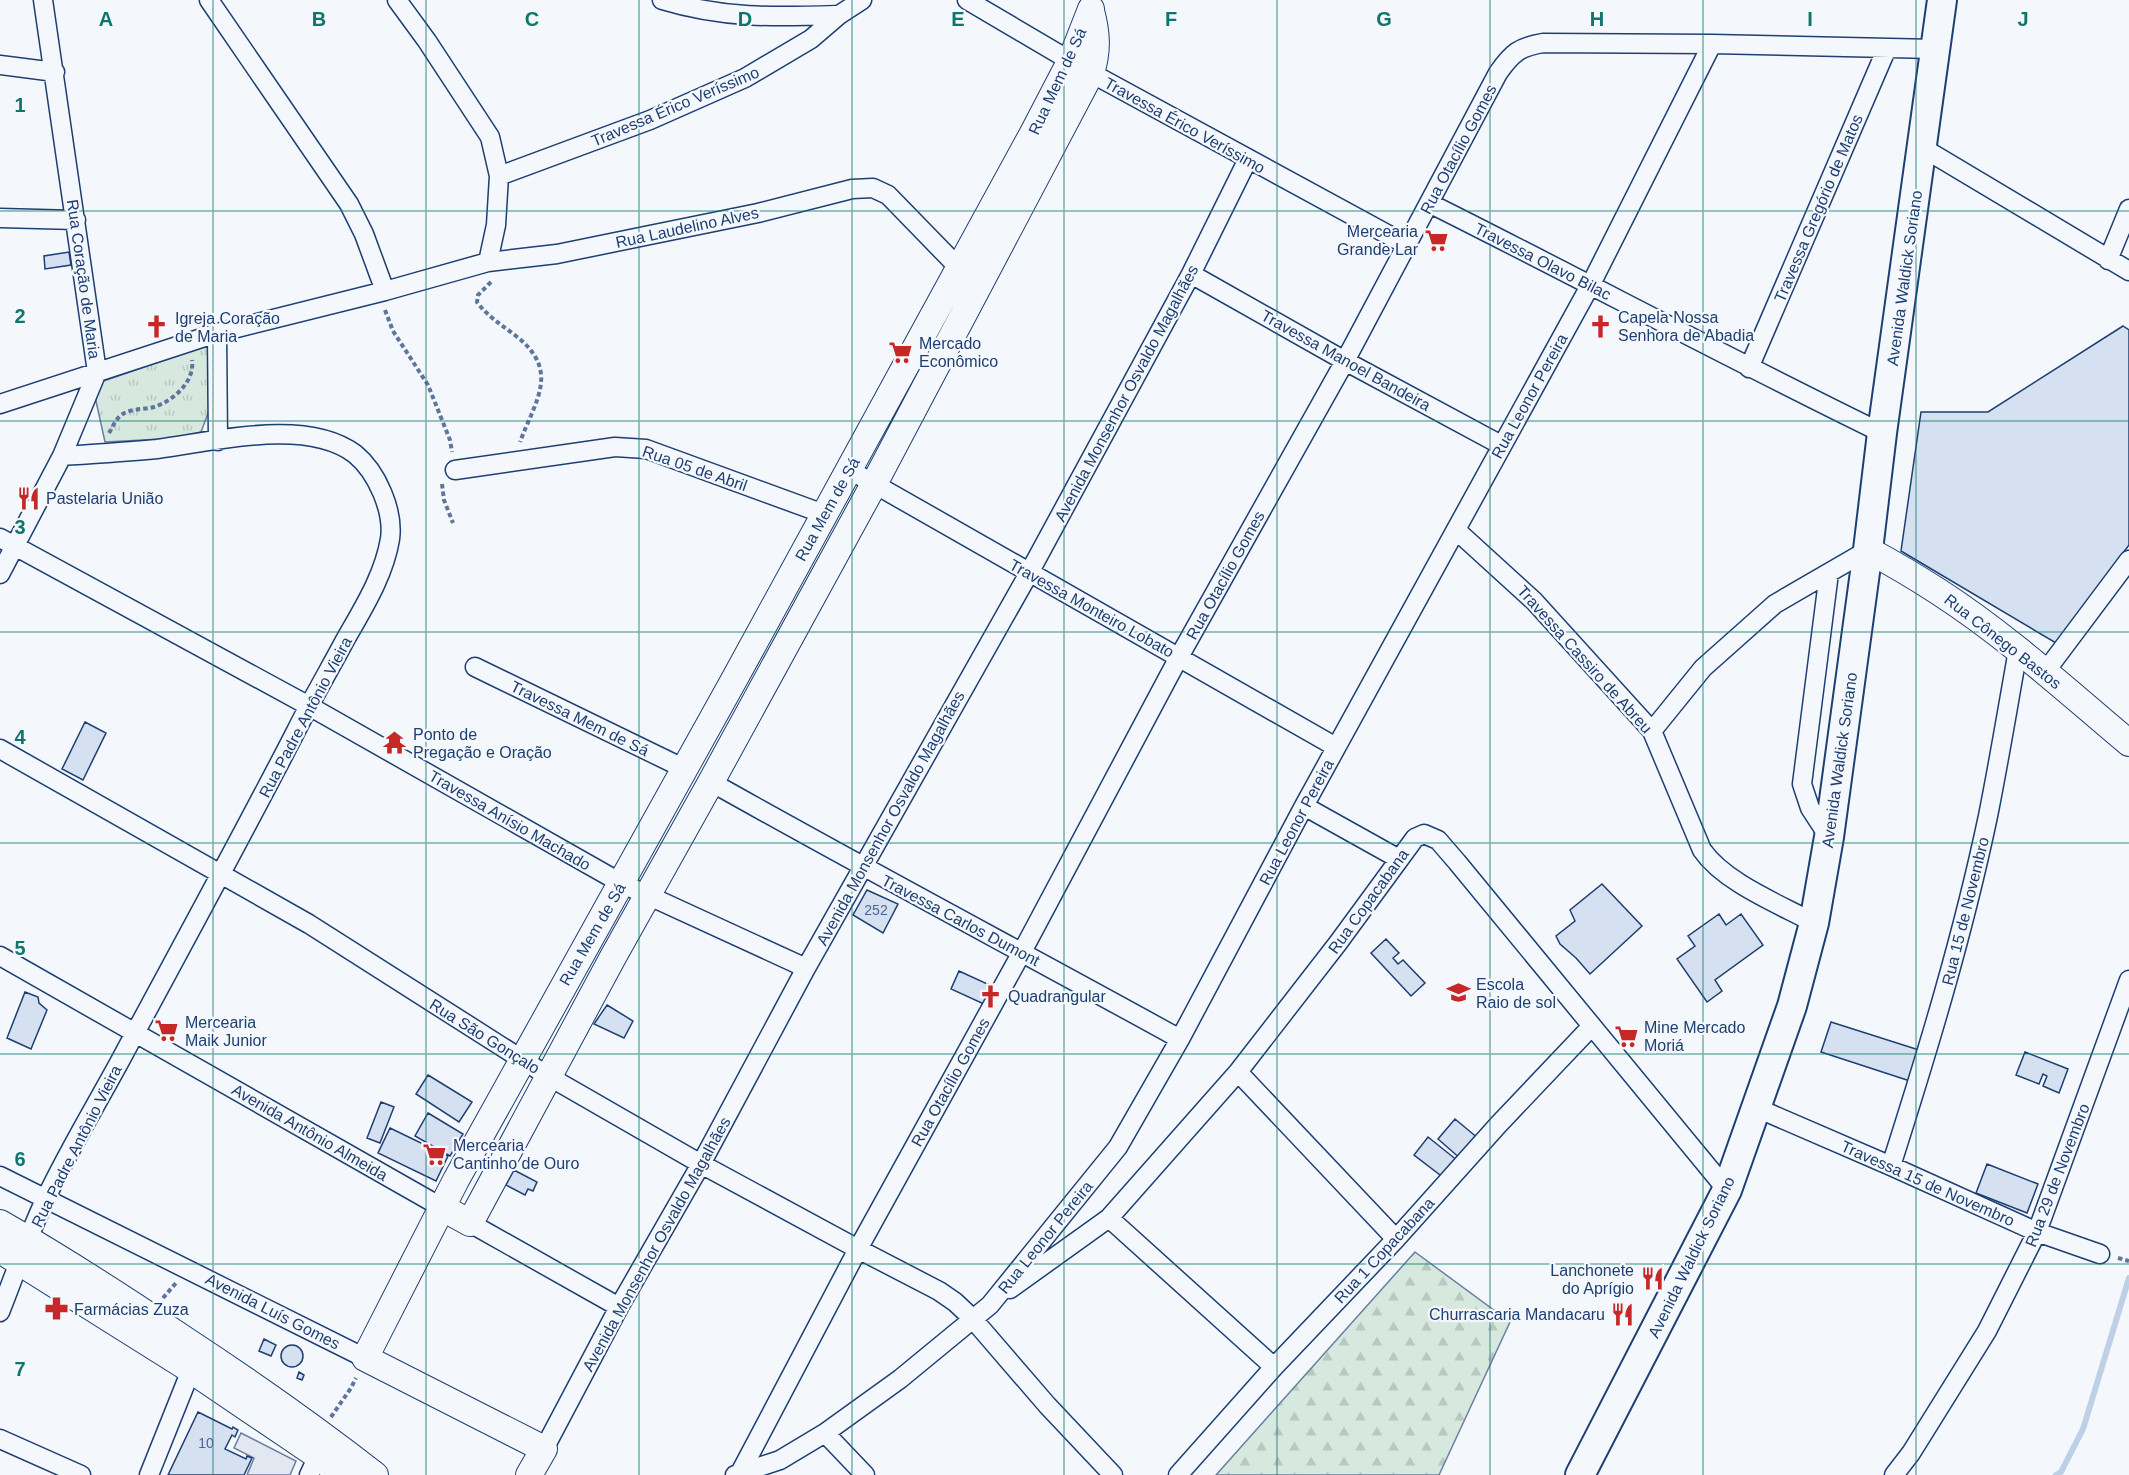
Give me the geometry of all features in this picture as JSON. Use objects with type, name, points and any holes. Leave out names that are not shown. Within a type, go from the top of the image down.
[{"type":"main road","name":"Avenida Waldick Soriano","points":[[1580,1475],[1683,1278],[1726,1190],[1792,1006],[1814,923],[1829,837],[1869,549],[1882,433],[1942,0]]},
{"type":"street","name":"Rua Coração de Maria","points":[[0,574],[8,542],[62,456],[97,372],[43,0]]},
{"type":"street","points":[[209,0],[349,204],[364,234],[385,291]]},
{"type":"street","points":[[397,0],[490,137],[499,176],[495,261]]},
{"type":"street","points":[[662,0],[735,16],[839,15]]},
{"type":"street","name":"Travessa Érico Veríssimo","points":[[499,176],[650,120],[745,78],[812,39],[839,15],[862,0]]},
{"type":"street","name":"Travessa Érico Veríssimo","points":[[967,0],[1081,67],[1407,244]]},
{"type":"street","name":"Rua Mem de Sá","points":[[365,1358],[441,1207],[957,273],[1081,67],[1096,55],[1097,40],[1090,4]]},
{"type":"street","name":"Rua Otacílio Gomes","points":[[737,1474],[1022,952],[1179,657],[1345,361],[1498,73],[1510,57],[1519,49],[1543,43],[1934,49]]},
{"type":"street","name":"Rua Leonor Pereira","points":[[737,1474],[780,1460],[825,1432],[900,1379],[990,1305],[1118,1147],[1180,1039],[1336,747],[1591,284],[1712,44]]},
{"type":"street","name":"Travessa Gregório de Matos","points":[[1749,368],[1887,48]]},
{"type":"street","points":[[0,65],[55,72]]},
{"type":"street","name":"Rua Mem de Sá","points":[[470,1223],[976,293],[1081,67]]},
{"type":"street","points":[[1923,148],[2129,271]]},
{"type":"street","name":"Avenida Monsenhor Osvaldo Magalhães","points":[[529,1475],[619,1307],[701,1164],[806,968],[1029,573],[1191,274],[1248,159]]},
{"type":"street","name":"Rua Laudelino Alves","points":[[1,404],[217,333],[495,261],[579,249],[758,213],[852,189],[873,188],[888,195],[976,293]]},
{"type":"street","name":"Travessa Olavo Bilac","points":[[1429,203],[1591,284],[1749,368],[1882,433]]},
{"type":"street","points":[[2108,260],[2129,208]]},
{"type":"street","points":[[0,218],[76,220]]},
{"type":"street","name":"Travessa Manoel Bandeira","points":[[1191,274],[1501,446]]},
{"type":"street","points":[[217,333],[218,441]]},
{"type":"street","name":"Rua Padre Antônio Vieira","points":[[0,1311],[16,1250],[370,596],[382,568],[390,538],[390,518],[384,498],[370,471],[355,454],[334,443],[308,436],[282,435],[62,456]]},
{"type":"street","name":"Rua 05 de Abril","points":[[455,470],[615,447],[646,449],[824,514]]},
{"type":"street","name":"Travessa Monteiro Lobato","points":[[848,469],[1336,747]]},
{"type":"street","name":"Travessa Cassiro de Abreu","points":[[1456,530],[1534,601],[1652,731],[1708,860],[1731,878],[1814,923]]},
{"type":"street","name":"Travessa Anísio Machado","points":[[8,542],[309,706],[621,883],[806,968]]},
{"type":"street","points":[[1652,731],[1703,668],[1729,642],[1775,604],[1869,549]]},
{"type":"street","name":"Rua Cônego Bastos","points":[[1869,549],[1940,592],[2045,672],[2129,742]]},
{"type":"street","points":[[2045,672],[2129,560]]},
{"type":"street","points":[[1829,573],[1802,784],[1810,808],[1829,837]]},
{"type":"street","name":"Rua 15 de Novembro","points":[[1891,1166],[1938,1020],[1969,897],[1988,816],[2018,651]]},
{"type":"street","name":"Travessa Mem de Sá","points":[[475,667],[685,769]]},
{"type":"street","name":"Rua São Gonçalo","points":[[0,749],[309,924],[548,1076],[701,1164],[939,1291],[972,1318],[1047,1405],[1113,1475]]},
{"type":"street","name":"Travessa Carlos Dumont","points":[[711,782],[862,867],[1180,1039]]},
{"type":"street","points":[[1304,806],[1399,859]]},
{"type":"street","name":"Rua Copacabana","points":[[990,1305],[1109,1218],[1238,1072],[1338,943],[1415,838],[1424,834],[1438,840],[1726,1190]]},
{"type":"street","name":"Avenida Antônio Almeida","points":[[0,956],[619,1307]]},
{"type":"street","name":"Rua 29 de Novembro","points":[[1894,1475],[1911,1453],[1987,1331],[2037,1232],[2129,980]]},
{"type":"street","name":"Rua 1 Copacabana","points":[[1178,1475],[1274,1367],[1396,1239],[1498,1125],[1591,1027]]},
{"type":"street","points":[[1238,1072],[1396,1239]]},
{"type":"street","name":"Travessa 15 de Novembro","points":[[1757,1108],[2037,1232],[2100,1254]]},
{"type":"street","name":"Avenida Luís Gomes","points":[[0,1176],[544,1449]]},
{"type":"street","points":[[1109,1218],[1274,1367]]},
{"type":"street","points":[[0,1223],[16,1250],[196,1359],[304,1420],[375,1475]]},
{"type":"street","points":[[16,1250],[149,1315],[313,1465],[341,1475]]},
{"type":"street","points":[[149,1475],[196,1359]]},
{"type":"street","points":[[825,1432],[865,1475]]},
{"type":"street","points":[[0,1439],[81,1475]]},
{"type":"path","points":[[495,261],[495,278],[478,295],[477,302],[486,315],[516,336],[531,350],[541,369],[540,397],[522,436],[515,462]]},
{"type":"path","points":[[385,291],[385,308],[393,331],[428,385],[450,440],[455,470],[442,484],[444,500],[453,523]]},
{"type":"path","points":[[100,453],[119,416],[167,401],[178,393],[189,380],[193,367],[185,343]]},
{"type":"path","points":[[149,1315],[188,1269]]},
{"type":"path","points":[[339,1406],[351,1388],[365,1358]]},
{"type":"green space","points":[[210,344],[210,408],[201,432],[181,438],[105,442],[94,392],[98,383]]},
{"type":"green space","points":[[1415,1252],[1510,1322],[1439,1475],[1216,1475]]},
{"type":"shaded area","points":[[241,1433],[296,1461],[290,1475],[247,1475],[254,1458],[234,1448]]},
{"type":"building","points":[[69,252],[71,265],[45,269],[44,256]]},
{"type":"building","points":[[2123,326],[2129,330],[2129,545],[2056,643],[1901,551],[1921,412],[1988,412]]},
{"type":"building","points":[[85,722],[106,733],[83,780],[62,769]]},
{"type":"building","points":[[1602,884],[1642,926],[1590,974],[1560,944],[1556,936],[1575,921],[1570,910]]},
{"type":"building","points":[[867,890],[898,904],[883,933],[853,915]]},
{"type":"building","points":[[1719,914],[1726,925],[1741,914],[1763,945],[1715,980],[1722,991],[1707,1002],[1677,959],[1695,946],[1688,936]]},
{"type":"building","points":[[1386,939],[1399,953],[1393,958],[1398,964],[1403,960],[1425,983],[1411,996],[1371,953]]},
{"type":"building","points":[[959,971],[994,987],[986,1005],[951,989]]},
{"type":"building","points":[[25,992],[38,997],[39,1003],[47,1010],[31,1049],[7,1038]]},
{"type":"building","points":[[607,1005],[633,1021],[624,1038],[594,1024]]},
{"type":"building","points":[[1831,1022],[1919,1050],[1910,1081],[1821,1052]]},
{"type":"building","points":[[2025,1052],[2068,1069],[2059,1093],[2043,1086],[2047,1076],[2043,1074],[2039,1084],[2016,1075]]},
{"type":"building","points":[[428,1075],[472,1102],[459,1122],[416,1094]]},
{"type":"building","points":[[381,1102],[394,1107],[380,1143],[367,1138]]},
{"type":"building","points":[[428,1113],[463,1134],[450,1156],[415,1136]]},
{"type":"building","points":[[1455,1119],[1479,1139],[1462,1160],[1438,1139]]},
{"type":"building","points":[[390,1128],[448,1156],[436,1181],[378,1153]]},
{"type":"building","points":[[1428,1137],[1458,1161],[1444,1178],[1414,1155]]},
{"type":"building","points":[[1987,1164],[2038,1184],[2027,1213],[1976,1193]]},
{"type":"building","points":[[514,1170],[537,1182],[533,1191],[528,1189],[525,1195],[506,1185]]},
{"type":"building","points":[[264,1339],[276,1345],[271,1356],[259,1351]]},
{"type":"building","points":[[292,1345],[300,1348],[303,1356],[300,1364],[292,1367],[284,1364],[281,1356],[284,1348]]},
{"type":"building","points":[[299,1372],[304,1375],[302,1380],[297,1378]]},
{"type":"building","points":[[198,1412],[238,1430],[235,1437],[232,1435],[225,1449],[246,1459],[247,1456],[252,1458],[244,1475],[168,1475]]},
{"type":"waterway","points":[[2056,1475],[2061,1472],[2083,1429],[2129,1278]]},
{"type":"place","name":"Mercearia Grande Lar","points":[[1436,240]]},
{"type":"place","name":"Capela Nossa Senhora de Abadia","points":[[1600,326]]},
{"type":"place","name":"Igreja Coração de Maria","points":[[157,327]]},
{"type":"place","name":"Mercado Econômico","points":[[901,352]]},
{"type":"place","name":"Pastelaria União","points":[[28,498]]},
{"type":"place","name":"Ponto de Pregação e Oração","points":[[395,743]]},
{"type":"place","name":"Escola Raio de sol","points":[[1458,993]]},
{"type":"place","name":"Quadrangular","points":[[990,996]]},
{"type":"place","name":"Mercearia Maik Junior","points":[[167,1031]]},
{"type":"place","name":"Mine Mercado Moriá","points":[[1626,1036]]},
{"type":"place","name":"Mercearia Cantinho de Ouro","points":[[435,1154]]},
{"type":"place","name":"Lanchonete do Aprígio","points":[[1652,1279]]},
{"type":"place","name":"Farmácias Zuza","points":[[56,1309]]},
{"type":"place","name":"Churrascaria Mandacaru","points":[[1623,1314]]}]
